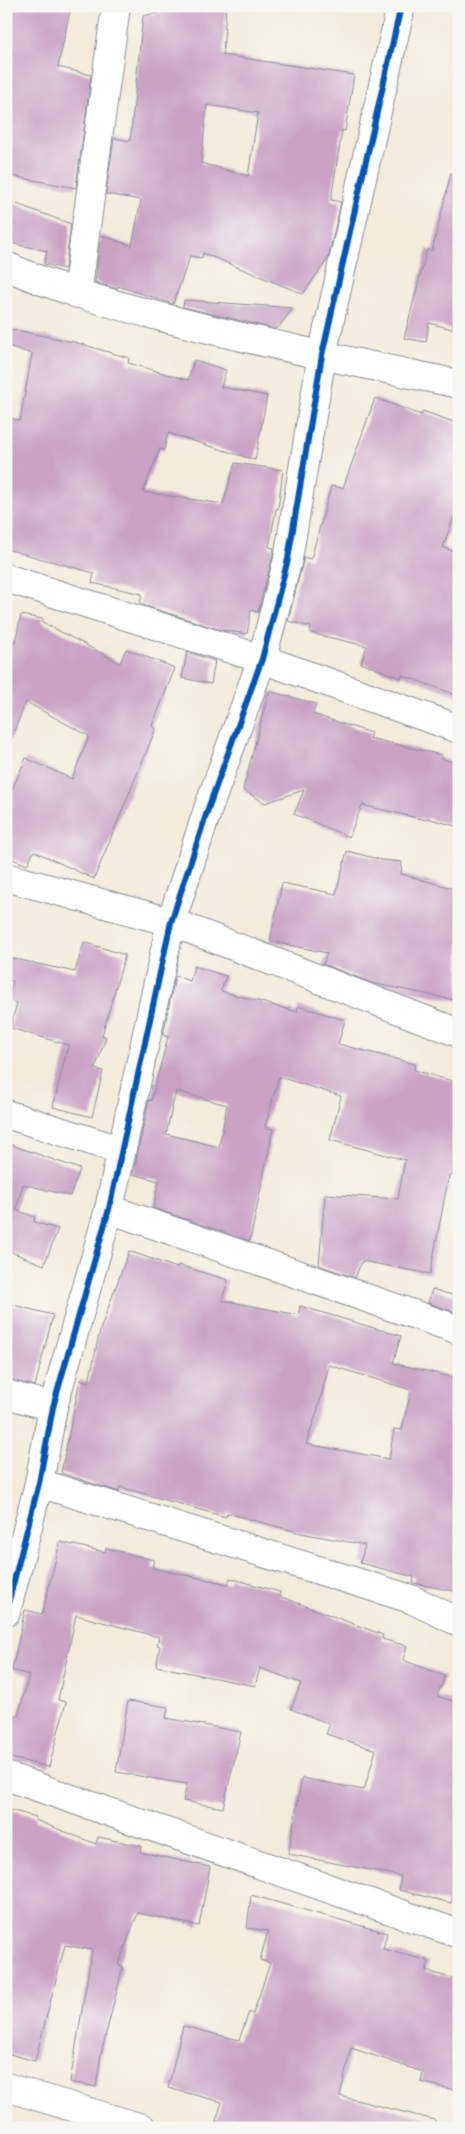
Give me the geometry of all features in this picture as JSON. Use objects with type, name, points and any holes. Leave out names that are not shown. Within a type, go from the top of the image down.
[{"type":"street","points":[[77,294],[116,6]]},
{"type":"street","points":[[6,1612],[39,1484],[54,1407],[109,1209],[120,1150],[171,922],[209,806],[262,659],[288,558],[322,355],[401,6]]},
{"type":"street","points":[[6,266],[45,283],[77,294],[202,327],[459,384]]},
{"type":"street","points":[[6,578],[262,659],[459,729]]},
{"type":"street","points":[[6,877],[171,922],[459,1033]]},
{"type":"street","points":[[6,1114],[120,1150]]},
{"type":"street","points":[[109,1209],[459,1330]]},
{"type":"street","points":[[6,1394],[54,1407]]},
{"type":"street","points":[[39,1484],[411,1600],[459,1622]]},
{"type":"street","points":[[6,1776],[459,1934]]},
{"type":"street","points":[[6,2087],[142,2128]]},
{"type":"building","points":[[6,6],[71,6],[58,67],[91,75],[76,188],[6,175],[6,101],[9,101],[11,48],[6,47]]},
{"type":"building","points":[[193,6],[226,6],[223,55],[354,75],[345,131],[342,130],[331,200],[341,202],[328,259],[303,294],[203,253],[202,258],[190,256],[173,304],[118,286],[117,289],[95,282],[101,235],[132,246],[141,200],[106,194],[114,138],[130,141],[143,16]],"holes":[[[207,105],[258,113],[248,176],[201,163]]]},
{"type":"building","points":[[451,173],[459,174],[459,303],[452,329],[429,323],[426,342],[404,338],[427,249],[432,251]]},
{"type":"building","points":[[6,200],[71,224],[65,269],[44,264],[47,251],[6,242]]},
{"type":"building","points":[[184,300],[293,308],[278,328],[271,328],[183,307]]},
{"type":"building","points":[[6,328],[74,342],[129,358],[128,363],[188,380],[194,360],[226,370],[221,387],[267,396],[255,460],[168,433],[164,450],[160,449],[143,492],[223,504],[235,463],[283,470],[278,509],[276,509],[269,547],[274,548],[273,556],[258,612],[251,610],[247,634],[221,630],[140,604],[142,594],[92,583],[94,573],[6,549],[6,416],[20,421],[32,354],[6,345]]},
{"type":"building","points":[[375,398],[421,415],[423,411],[459,424],[459,503],[443,547],[459,554],[459,696],[402,675],[401,678],[361,663],[367,646],[310,633],[311,627],[288,621],[304,557],[311,559],[331,486],[343,488]]},
{"type":"building","points":[[21,615],[43,619],[42,622],[120,663],[126,649],[175,668],[152,726],[156,728],[94,879],[34,851],[27,865],[6,856],[6,803],[26,758],[72,779],[89,736],[26,702],[6,750],[6,639],[15,642]]},
{"type":"building","points":[[187,652],[215,661],[211,684],[182,678]]},
{"type":"building","points":[[269,691],[316,704],[313,714],[371,733],[369,738],[441,755],[440,758],[459,764],[459,827],[427,818],[426,820],[362,805],[349,837],[294,814],[304,790],[265,803],[243,790]]},
{"type":"building","points":[[347,851],[382,860],[402,862],[401,874],[459,890],[459,1001],[372,983],[323,964],[327,953],[270,941],[282,883],[336,894]]},
{"type":"building","points":[[84,942],[125,955],[102,1035],[106,1037],[95,1069],[103,1071],[92,1117],[53,1107],[68,1045],[10,1028],[17,1003],[8,1000],[13,981],[6,979],[6,957],[75,972]]},
{"type":"building","points":[[194,966],[226,976],[221,991],[297,1012],[298,1006],[345,1020],[338,1044],[415,1064],[414,1070],[459,1083],[459,1154],[455,1153],[453,1175],[449,1175],[430,1274],[362,1261],[355,1278],[319,1265],[325,1194],[398,1199],[405,1160],[330,1140],[341,1096],[279,1077],[265,1127],[273,1129],[250,1241],[153,1208],[159,1181],[133,1174],[149,1100],[151,1101],[168,1037],[163,1035],[175,976],[190,981]],"holes":[[[176,1091],[227,1105],[219,1147],[166,1134]]]},
{"type":"building","points":[[6,1143],[80,1169],[70,1196],[23,1184],[16,1210],[35,1217],[34,1222],[58,1229],[44,1265],[6,1250]]},
{"type":"building","points":[[129,1251],[177,1268],[178,1265],[228,1280],[222,1300],[298,1315],[300,1306],[401,1336],[393,1363],[459,1379],[459,1592],[413,1583],[414,1577],[360,1563],[365,1545],[301,1533],[227,1513],[226,1517],[120,1487],[119,1492],[61,1473],[80,1380],[89,1382],[100,1330]],"holes":[[[329,1365],[411,1390],[402,1430],[394,1429],[389,1459],[306,1444],[317,1412]]]},
{"type":"building","points":[[432,1289],[459,1297],[459,1313],[428,1303]]},
{"type":"building","points":[[6,1303],[53,1315],[35,1386],[6,1379]]},
{"type":"building","points":[[60,1542],[105,1552],[106,1548],[154,1560],[152,1568],[228,1584],[230,1578],[280,1592],[279,1596],[383,1635],[382,1639],[407,1646],[403,1660],[445,1676],[437,1696],[459,1703],[459,1874],[451,1903],[399,1890],[401,1876],[288,1854],[302,1778],[364,1790],[376,1750],[326,1734],[330,1724],[291,1709],[301,1683],[260,1668],[255,1686],[156,1666],[160,1646],[157,1645],[159,1637],[76,1615],[58,1700],[66,1702],[49,1767],[6,1757],[6,1713],[18,1716],[29,1675],[12,1670],[25,1610],[42,1614]]},
{"type":"building","points":[[128,1701],[168,1707],[166,1718],[241,1732],[223,1808],[183,1801],[187,1784],[116,1772]]},
{"type":"building","points":[[6,1809],[36,1817],[35,1820],[96,1844],[98,1837],[141,1846],[140,1852],[210,1867],[199,1926],[138,1913],[118,1965],[123,1966],[101,2054],[96,2087],[70,2082],[92,1950],[65,1945],[35,2061],[6,2053]]},
{"type":"building","points":[[251,1895],[387,1933],[383,1949],[429,1961],[426,1971],[459,1980],[459,2091],[421,2082],[423,2072],[351,2048],[340,2096],[435,2120],[434,2128],[235,2128],[216,2121],[222,2102],[168,2088],[183,2026],[239,2040],[249,2012],[253,2014],[270,1963],[260,1960],[268,1931],[247,1928]]},
{"type":"cycle path","points":[[6,1612],[39,1483],[53,1407],[109,1209],[171,922],[209,806],[262,659],[288,559],[322,355],[401,6]]}]
